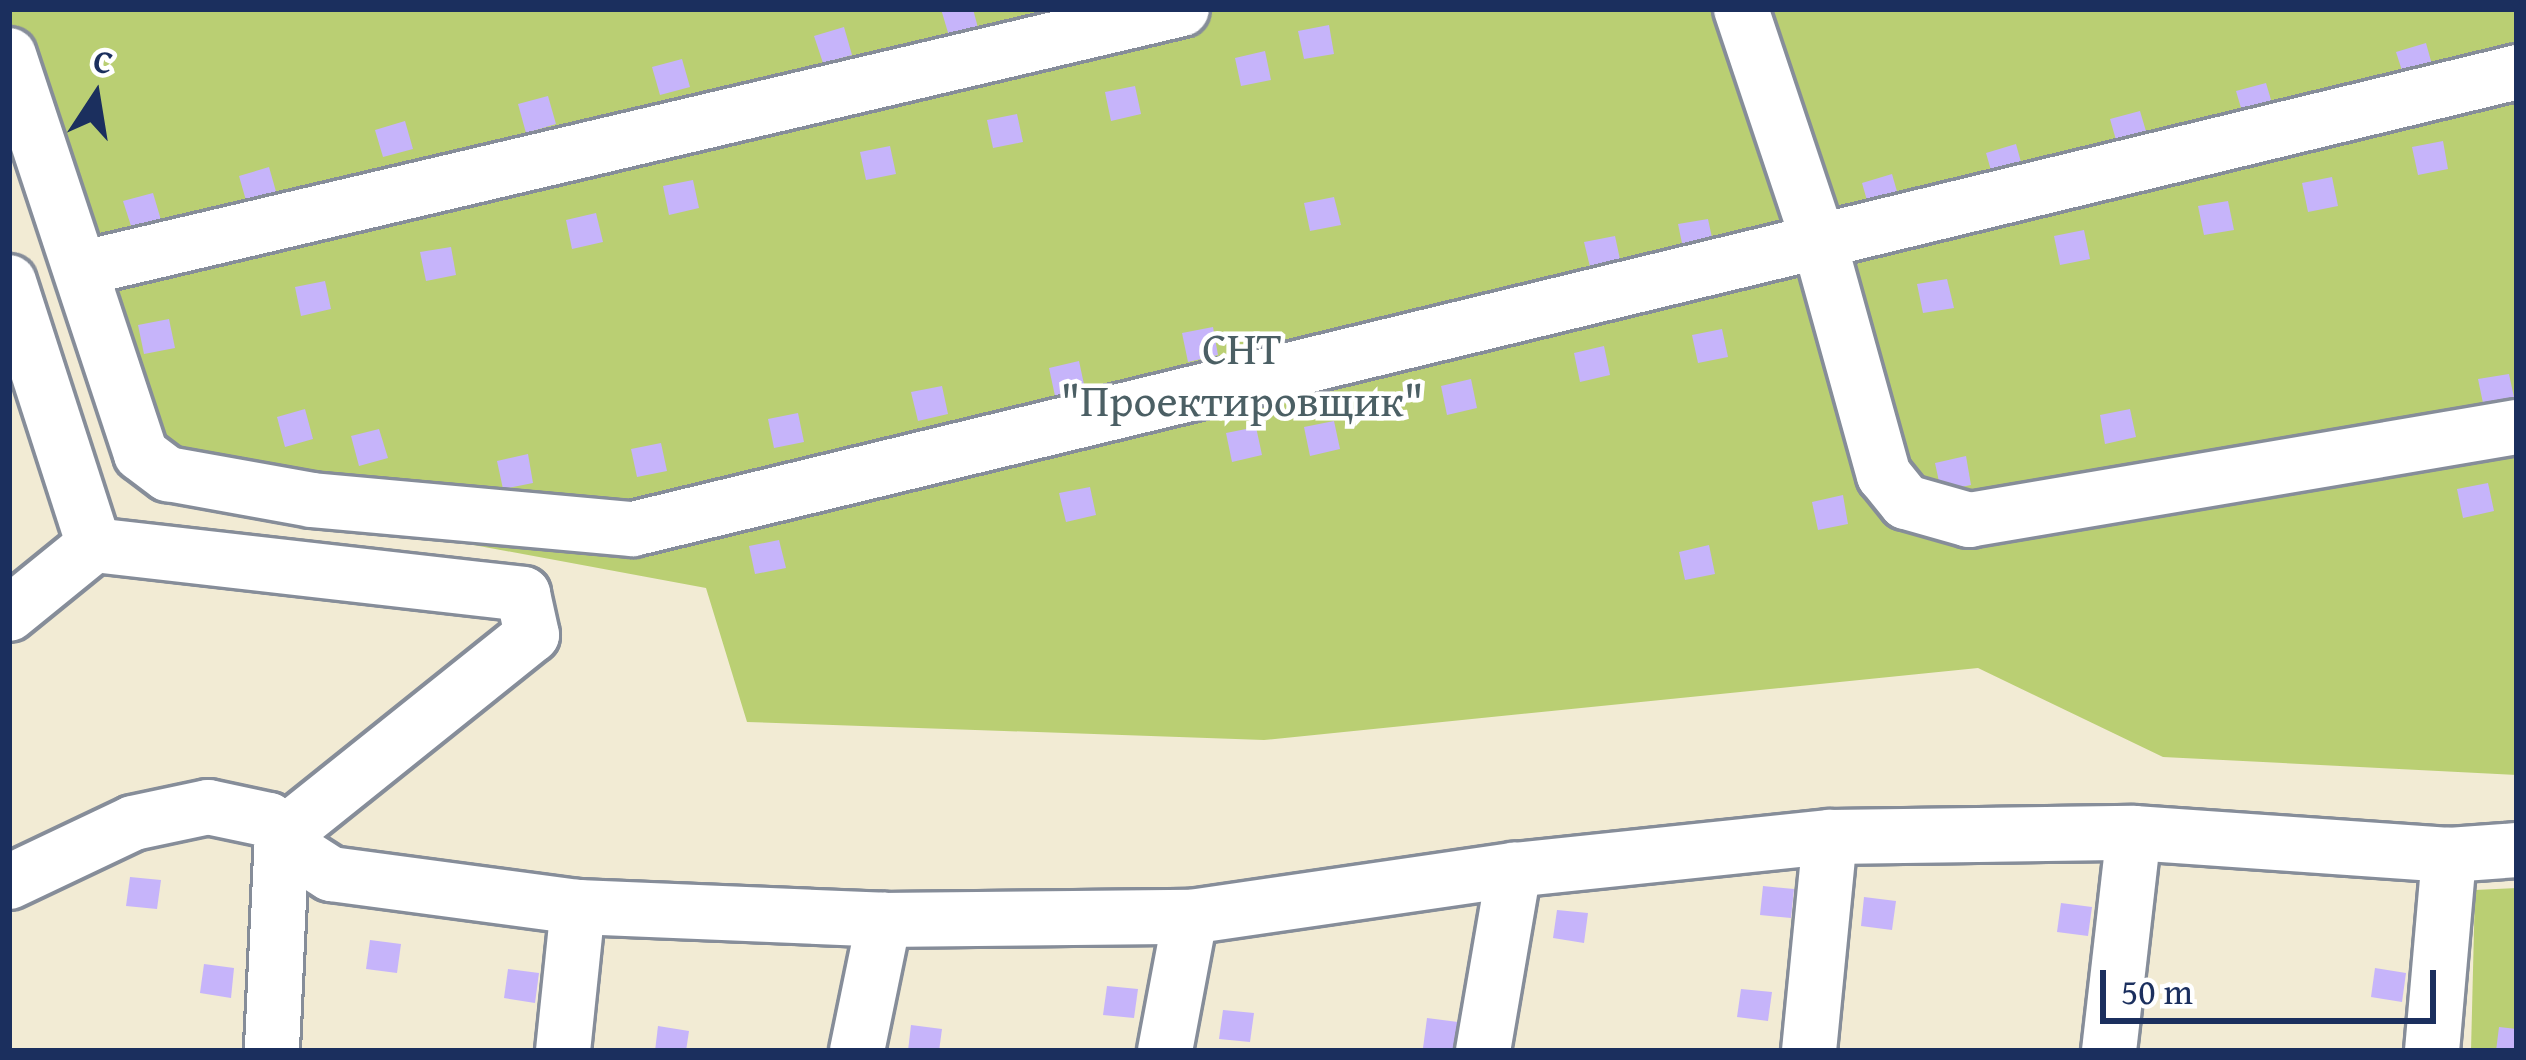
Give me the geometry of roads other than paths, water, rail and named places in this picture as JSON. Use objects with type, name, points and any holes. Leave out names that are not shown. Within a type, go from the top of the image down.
[{"type":"street","points":[[84,268],[1182,9]]},
{"type":"street","points":[[1742,9],[1820,245],[1884,476],[1931,515],[1969,520],[2517,427]]},
{"type":"street","points":[[9,55],[84,268],[142,454],[167,474],[312,500],[633,530],[2517,72]]},
{"type":"street","points":[[9,282],[88,522]]},
{"type":"street","points":[[9,614],[88,522]]},
{"type":"street","points":[[88,522],[524,594],[532,635],[282,835],[272,1051]]},
{"type":"street","points":[[9,883],[133,823],[208,807],[269,820],[331,874],[578,907],[884,920],[1190,917],[1514,870],[1830,837],[2134,833],[2449,855],[2517,850]]},
{"type":"street","points":[[2110,1051],[2134,833]]},
{"type":"street","points":[[1809,1051],[1830,837]]},
{"type":"street","points":[[2432,1051],[2449,855]]},
{"type":"street","points":[[1483,1051],[1514,870]]},
{"type":"street","points":[[563,1051],[578,907]]},
{"type":"street","points":[[1165,1051],[1190,917]]},
{"type":"street","points":[[857,1051],[884,920]]},
{"type":"park label","name":"СНТ \"Проектировщик\"","points":[[1242,374]]}]
